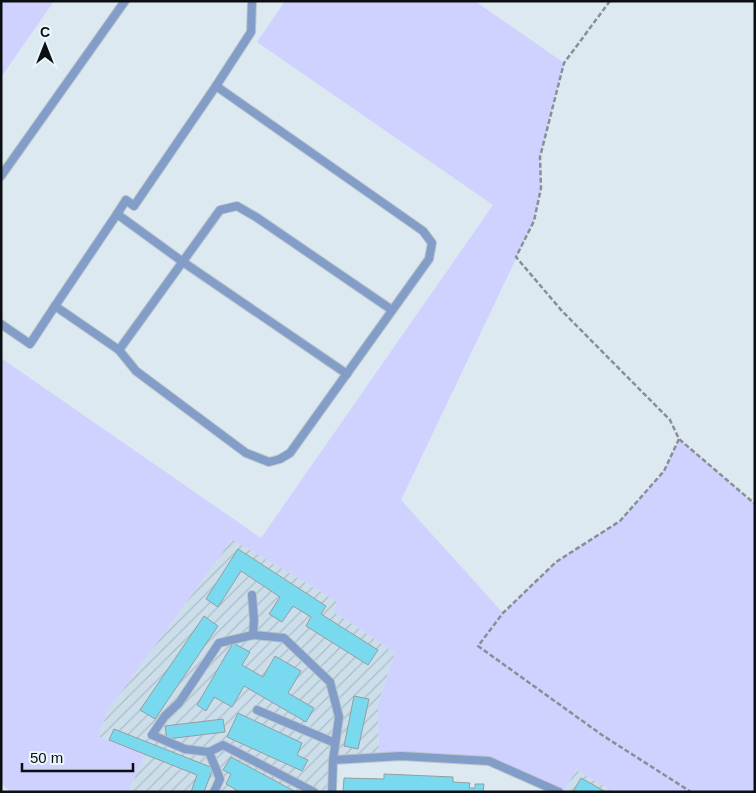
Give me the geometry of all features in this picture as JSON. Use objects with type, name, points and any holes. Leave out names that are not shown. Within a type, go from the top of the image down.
[{"type":"lane","points":[[1,176],[125,1]]},
{"type":"lane","points":[[1,324],[30,344],[126,200],[134,206],[252,32],[252,1]]},
{"type":"lane","points":[[55,306],[119,350],[136,371],[246,453],[269,462],[280,459],[290,453],[429,259],[432,243],[423,230],[216,86]]},
{"type":"lane","points":[[119,350],[220,210],[237,206],[392,310]]},
{"type":"lane","points":[[117,214],[183,262],[347,374]]},
{"type":"lane","points":[[252,595],[253,635]]},
{"type":"lane","points":[[314,792],[223,745],[209,752],[185,749],[152,735],[164,716],[179,703],[219,643],[253,635],[284,638],[330,682],[339,718],[332,760],[332,792]]},
{"type":"lane","points":[[257,710],[335,743]]},
{"type":"lane","points":[[209,752],[220,779],[214,792]]},
{"type":"lane","points":[[332,760],[401,756],[488,760],[559,792]]},
{"type":"path","points":[[610,1],[564,63],[540,157],[541,188],[534,221],[516,257],[562,311],[670,420],[679,438],[755,504]]},
{"type":"path","points":[[679,438],[664,471],[620,521],[556,562],[503,613],[478,646],[602,735],[690,792]]},
{"type":"shaded area","points":[[1,1],[54,1],[1,77]]},
{"type":"shaded area","points":[[285,1],[475,1],[564,63],[540,157],[541,188],[534,221],[401,500],[503,613],[556,562],[620,521],[664,471],[679,439],[755,504],[755,792],[615,792],[576,770],[563,792],[559,792],[488,761],[379,757],[378,704],[395,653],[333,611],[338,602],[232,539],[108,710],[98,736],[145,755],[128,792],[11,792],[1,784],[1,358],[261,538],[493,205],[257,42]]},
{"type":"shaded area","points":[[232,539],[338,602],[333,611],[395,653],[378,704],[379,757],[333,760],[332,792],[128,792],[145,755],[98,736],[108,710]]},
{"type":"shaded area","points":[[576,770],[615,792],[563,792]]},
{"type":"building","points":[[238,549],[326,606],[321,614],[378,650],[368,665],[306,626],[311,617],[293,606],[282,622],[269,614],[280,597],[241,571],[218,607],[206,599]]},
{"type":"building","points":[[204,616],[218,626],[155,719],[140,710]]},
{"type":"building","points":[[233,643],[250,652],[242,665],[263,677],[275,656],[301,671],[288,693],[314,708],[306,722],[244,686],[232,707],[214,697],[206,711],[197,705]]},
{"type":"building","points":[[354,696],[369,699],[358,749],[344,746]]},
{"type":"building","points":[[238,713],[302,743],[297,755],[308,760],[302,771],[227,737]]},
{"type":"building","points":[[223,719],[225,732],[167,739],[165,726]]},
{"type":"building","points":[[114,729],[213,768],[204,792],[191,792],[197,775],[109,740]]},
{"type":"building","points":[[231,757],[296,792],[240,792],[226,784],[231,774],[223,770]]},
{"type":"building","points":[[384,774],[453,777],[453,782],[470,783],[469,788],[475,788],[475,784],[484,784],[483,792],[343,792],[344,778],[384,779]]},
{"type":"building","points":[[581,778],[606,792],[573,792]]}]
